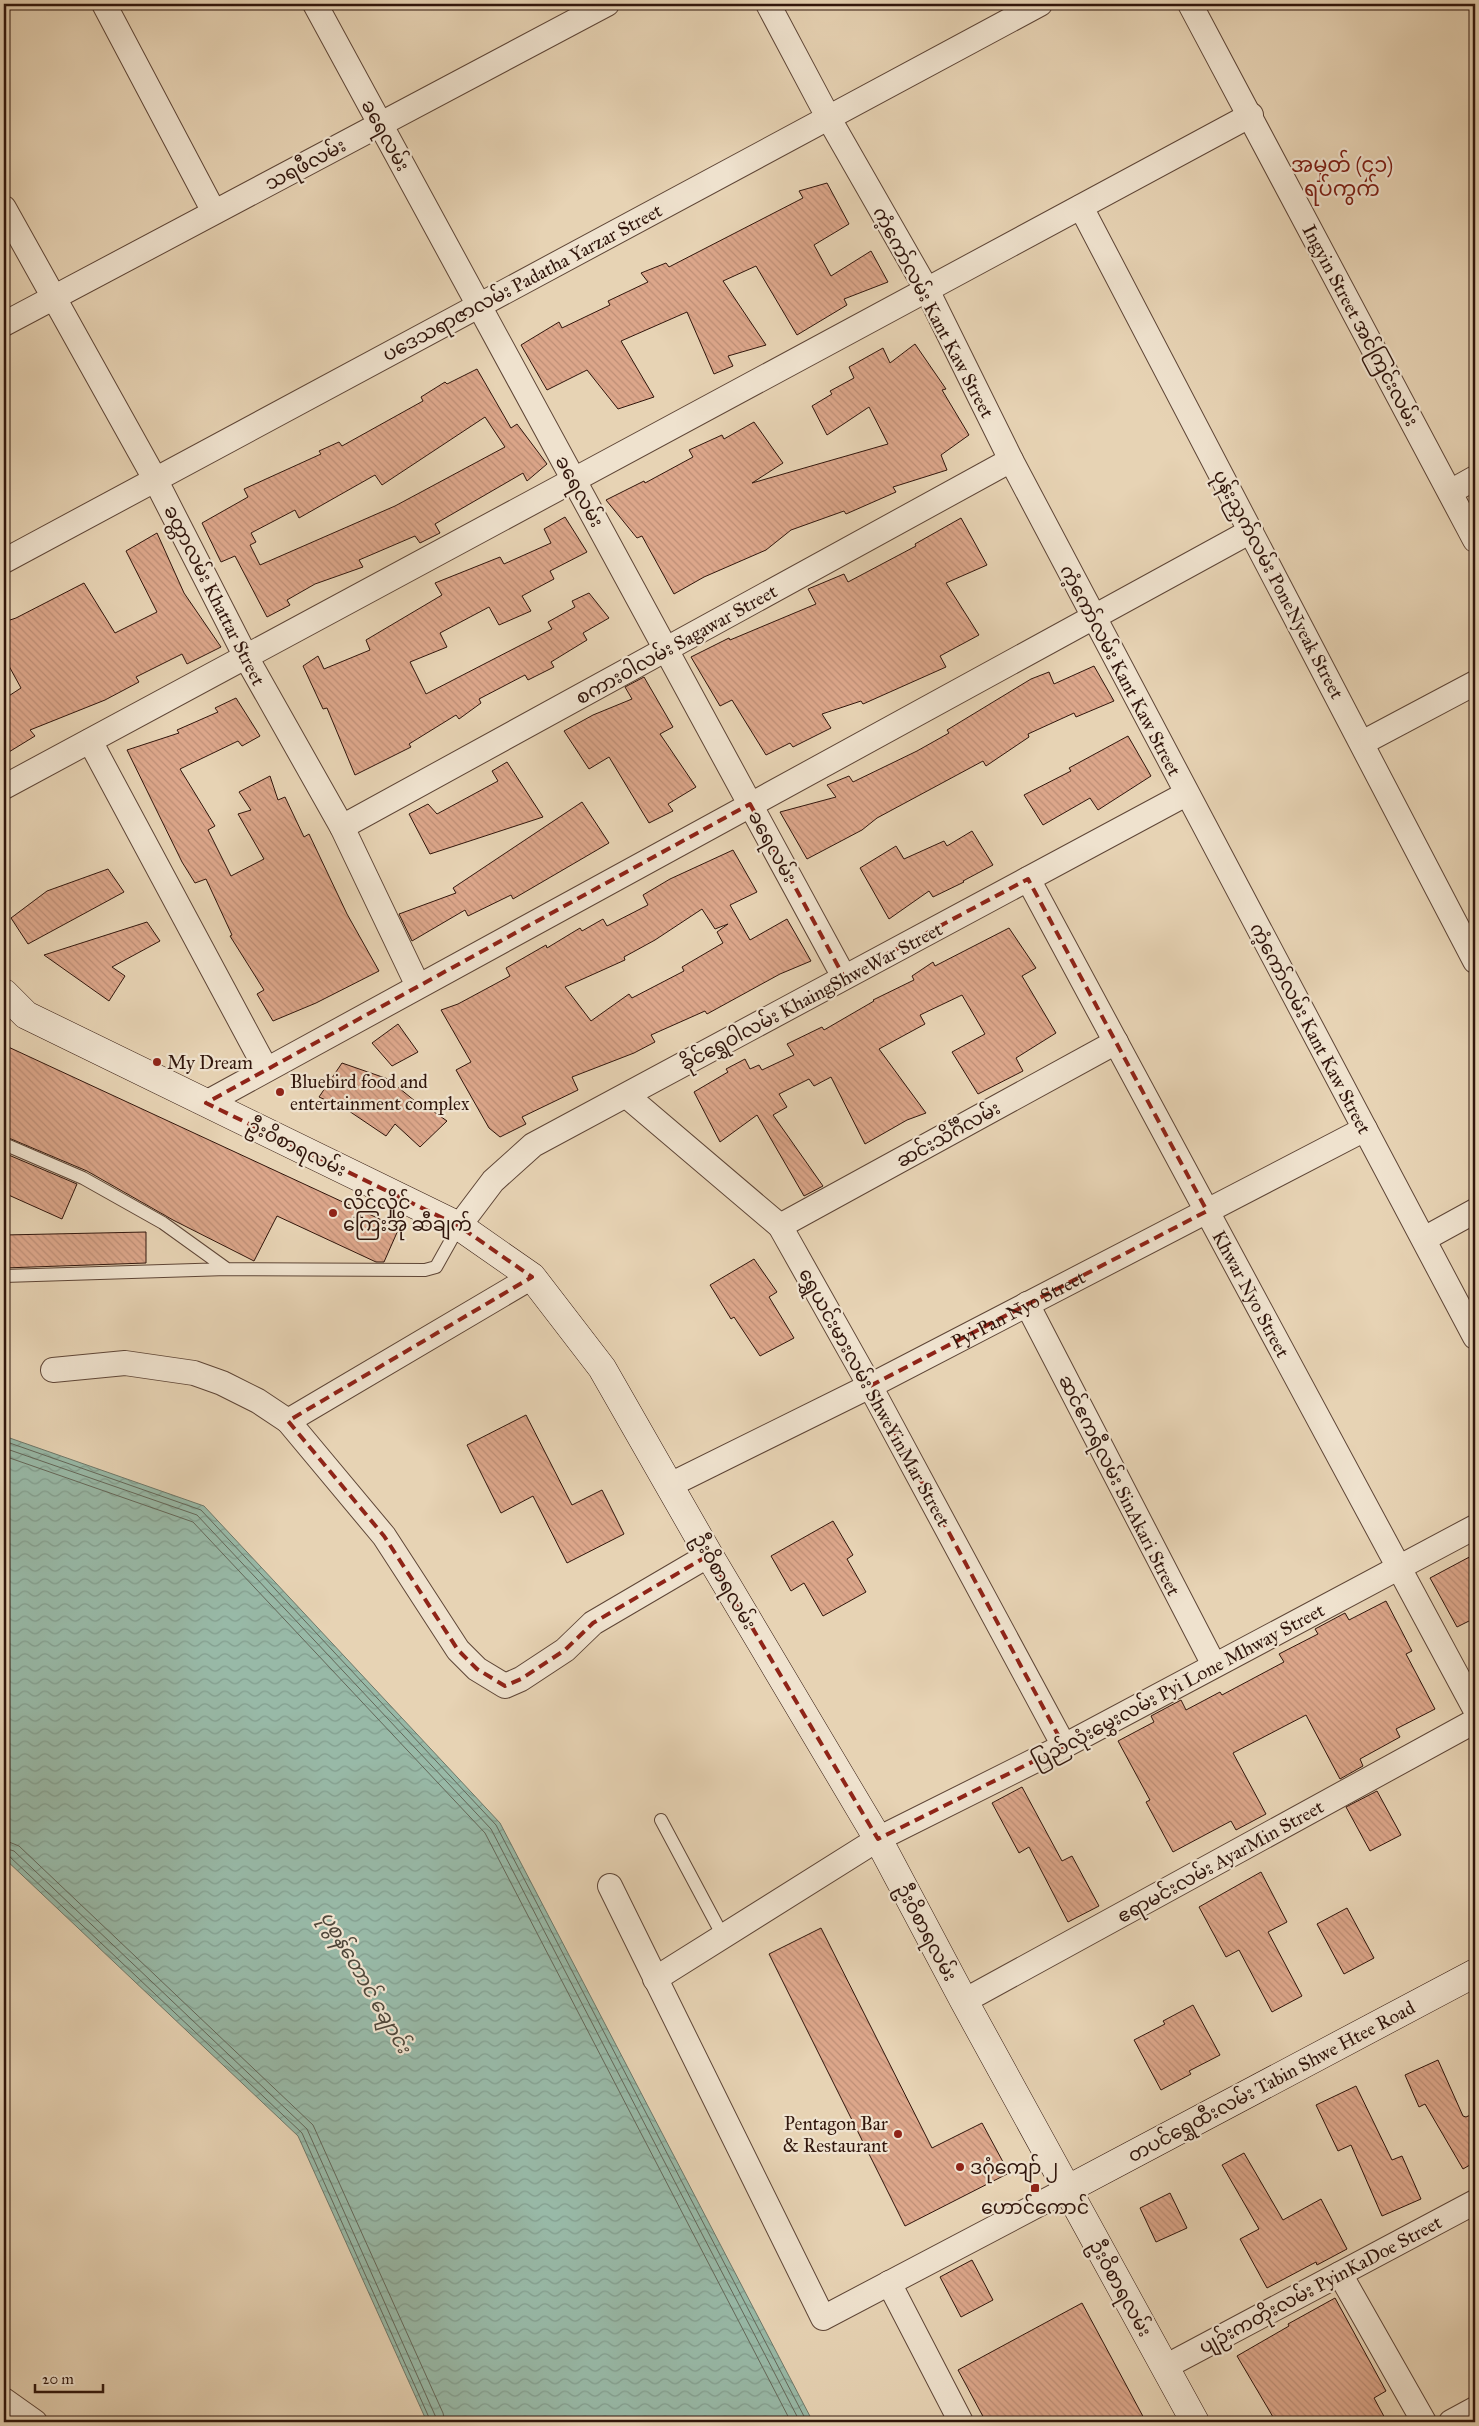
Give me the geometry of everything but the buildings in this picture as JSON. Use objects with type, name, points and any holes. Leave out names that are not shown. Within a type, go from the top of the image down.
[{"type":"main road","name":"ဦးဝိစာရလမ်း","points":[[4,993],[26,1015],[459,1226],[532,1277],[602,1368],[709,1555],[878,1838],[964,2001],[1195,2422]]},
{"type":"main road","name":"တပင်ရွှေထီးလမ်း Tabin Shwe Htee Road","points":[[1068,2189],[1475,1973]]},
{"type":"street","points":[[104,4],[214,212]]},
{"type":"street","name":"ခရေလမ်း","points":[[315,4],[844,977]]},
{"type":"street","name":"သရဖီလမ်း","points":[[4,324],[607,4]]},
{"type":"street","name":"ကံ့ကော်လမ်း Kant Kaw Street","points":[[768,4],[828,117],[927,290],[1011,460],[1186,794],[1475,1337]]},
{"type":"street","name":"ပဒေသရာဇာလမ်း Padatha Yarzar Street","points":[[4,561],[1040,4]]},
{"type":"street","name":"Ingyin Street အင်ကြင်းလမ်း","points":[[1190,4],[1251,115],[1475,540]]},
{"type":"street","points":[[4,787],[1251,115]]},
{"type":"street","name":"ပုန်းညှက်လမ်း PoneNyeak Street","points":[[1082,207],[1475,961]]},
{"type":"street","name":"ခတ္တာလမ်း Khattar Street","points":[[4,208],[155,479],[246,657],[342,827],[418,986]]},
{"type":"street","name":"စကားဝါလမ်း Sagawar Street","points":[[342,827],[1011,460]]},
{"type":"street","points":[[1450,492],[1475,478]]},
{"type":"street","points":[[206,1103],[1251,531]]},
{"type":"street","points":[[1362,743],[1475,683]]},
{"type":"street","points":[[90,741],[266,1069]]},
{"type":"street","name":"ခိုင်ရွှေဝါလမ်း KhaingShweWar Street","points":[[459,1226],[494,1181],[533,1145],[1186,794]]},
{"type":"street","name":"Khwar Nyo Street","points":[[1028,879],[1475,1710]]},
{"type":"street","name":"ဆင်းသိင်္ဂီလမ်း","points":[[780,1226],[1116,1042]]},
{"type":"street","name":"ရွှေယင်းမားလမ်း ShweYinMar Street","points":[[627,1096],[780,1226],[870,1386],[1064,1746]]},
{"type":"street","name":"Pyi Pan Nyo Street","points":[[670,1485],[870,1386],[1365,1129]]},
{"type":"street","points":[[1424,1239],[1475,1211]]},
{"type":"street","points":[[288,1420],[532,1277]]},
{"type":"street","name":"ဆင်ဧကရီလမ်း SinAkari Street","points":[[1027,1304],[1214,1665]]},
{"type":"street","points":[[53,1370],[125,1363],[194,1373],[222,1383],[258,1401],[288,1420],[384,1536],[458,1650],[477,1669],[504,1686],[521,1679],[565,1650],[593,1623],[709,1555]]},
{"type":"street","name":"ပြည်လုံးမွှေးလမ်း Pyi Lone Mhway Street","points":[[655,1979],[724,1938],[878,1838],[1064,1746],[1475,1527]]},
{"type":"street","name":"ဧရာမင်းလမ်း AyarMin Street","points":[[964,2001],[1475,1721]]},
{"type":"street","points":[[610,1886],[823,2318],[1068,2189]]},
{"type":"street","name":"ပျဉ်းကတိုးလမ်း PyinKaDoe Street","points":[[1165,2367],[1475,2202]]},
{"type":"street","points":[[1340,2274],[1424,2422]]},
{"type":"street","points":[[889,2283],[961,2422]]},
{"type":"street","points":[[4,2400],[35,2422]]},
{"type":"street","points":[[1451,2422],[1475,2409]]},
{"type":"lane","points":[[4,1144],[83,1178],[163,1224],[227,1269]]},
{"type":"lane","points":[[4,1276],[227,1269],[425,1270],[436,1266],[459,1226]]},
{"type":"lane","points":[[662,1820],[724,1938]]},
{"type":"highlighted area","points":[[750,804],[844,977],[1028,879],[1207,1211],[870,1386],[1064,1746],[878,1839],[709,1555],[593,1623],[565,1650],[521,1679],[505,1686],[477,1669],[458,1650],[384,1536],[288,1421],[532,1277],[459,1226],[206,1103]]},
{"type":"water","name":"ပုစွန်တောင် ချောင်း","points":[[4,1436],[204,1506],[500,1823],[813,2422],[427,2422],[298,2136],[4,1858]]},
{"type":"place","name":"My Dream","points":[[157,1062]]},
{"type":"place","name":"Bluebird food and entertainment complex","points":[[280,1092]]},
{"type":"place","name":"လှိုင်လှိုင် ကြေးအို ဆီချက်","points":[[333,1213]]},
{"type":"place","name":"Pentagon Bar & Restaurant","points":[[898,2134]]},
{"type":"place","name":"ဒဂုံကျော် ၂","points":[[960,2167]]},
{"type":"place","name":"ဟောင်ကောင်","points":[[1035,2188]]},
{"type":"district","name":"အမှတ် (၄၁) ရပ်ကွက်","points":[[1342,177]]}]
